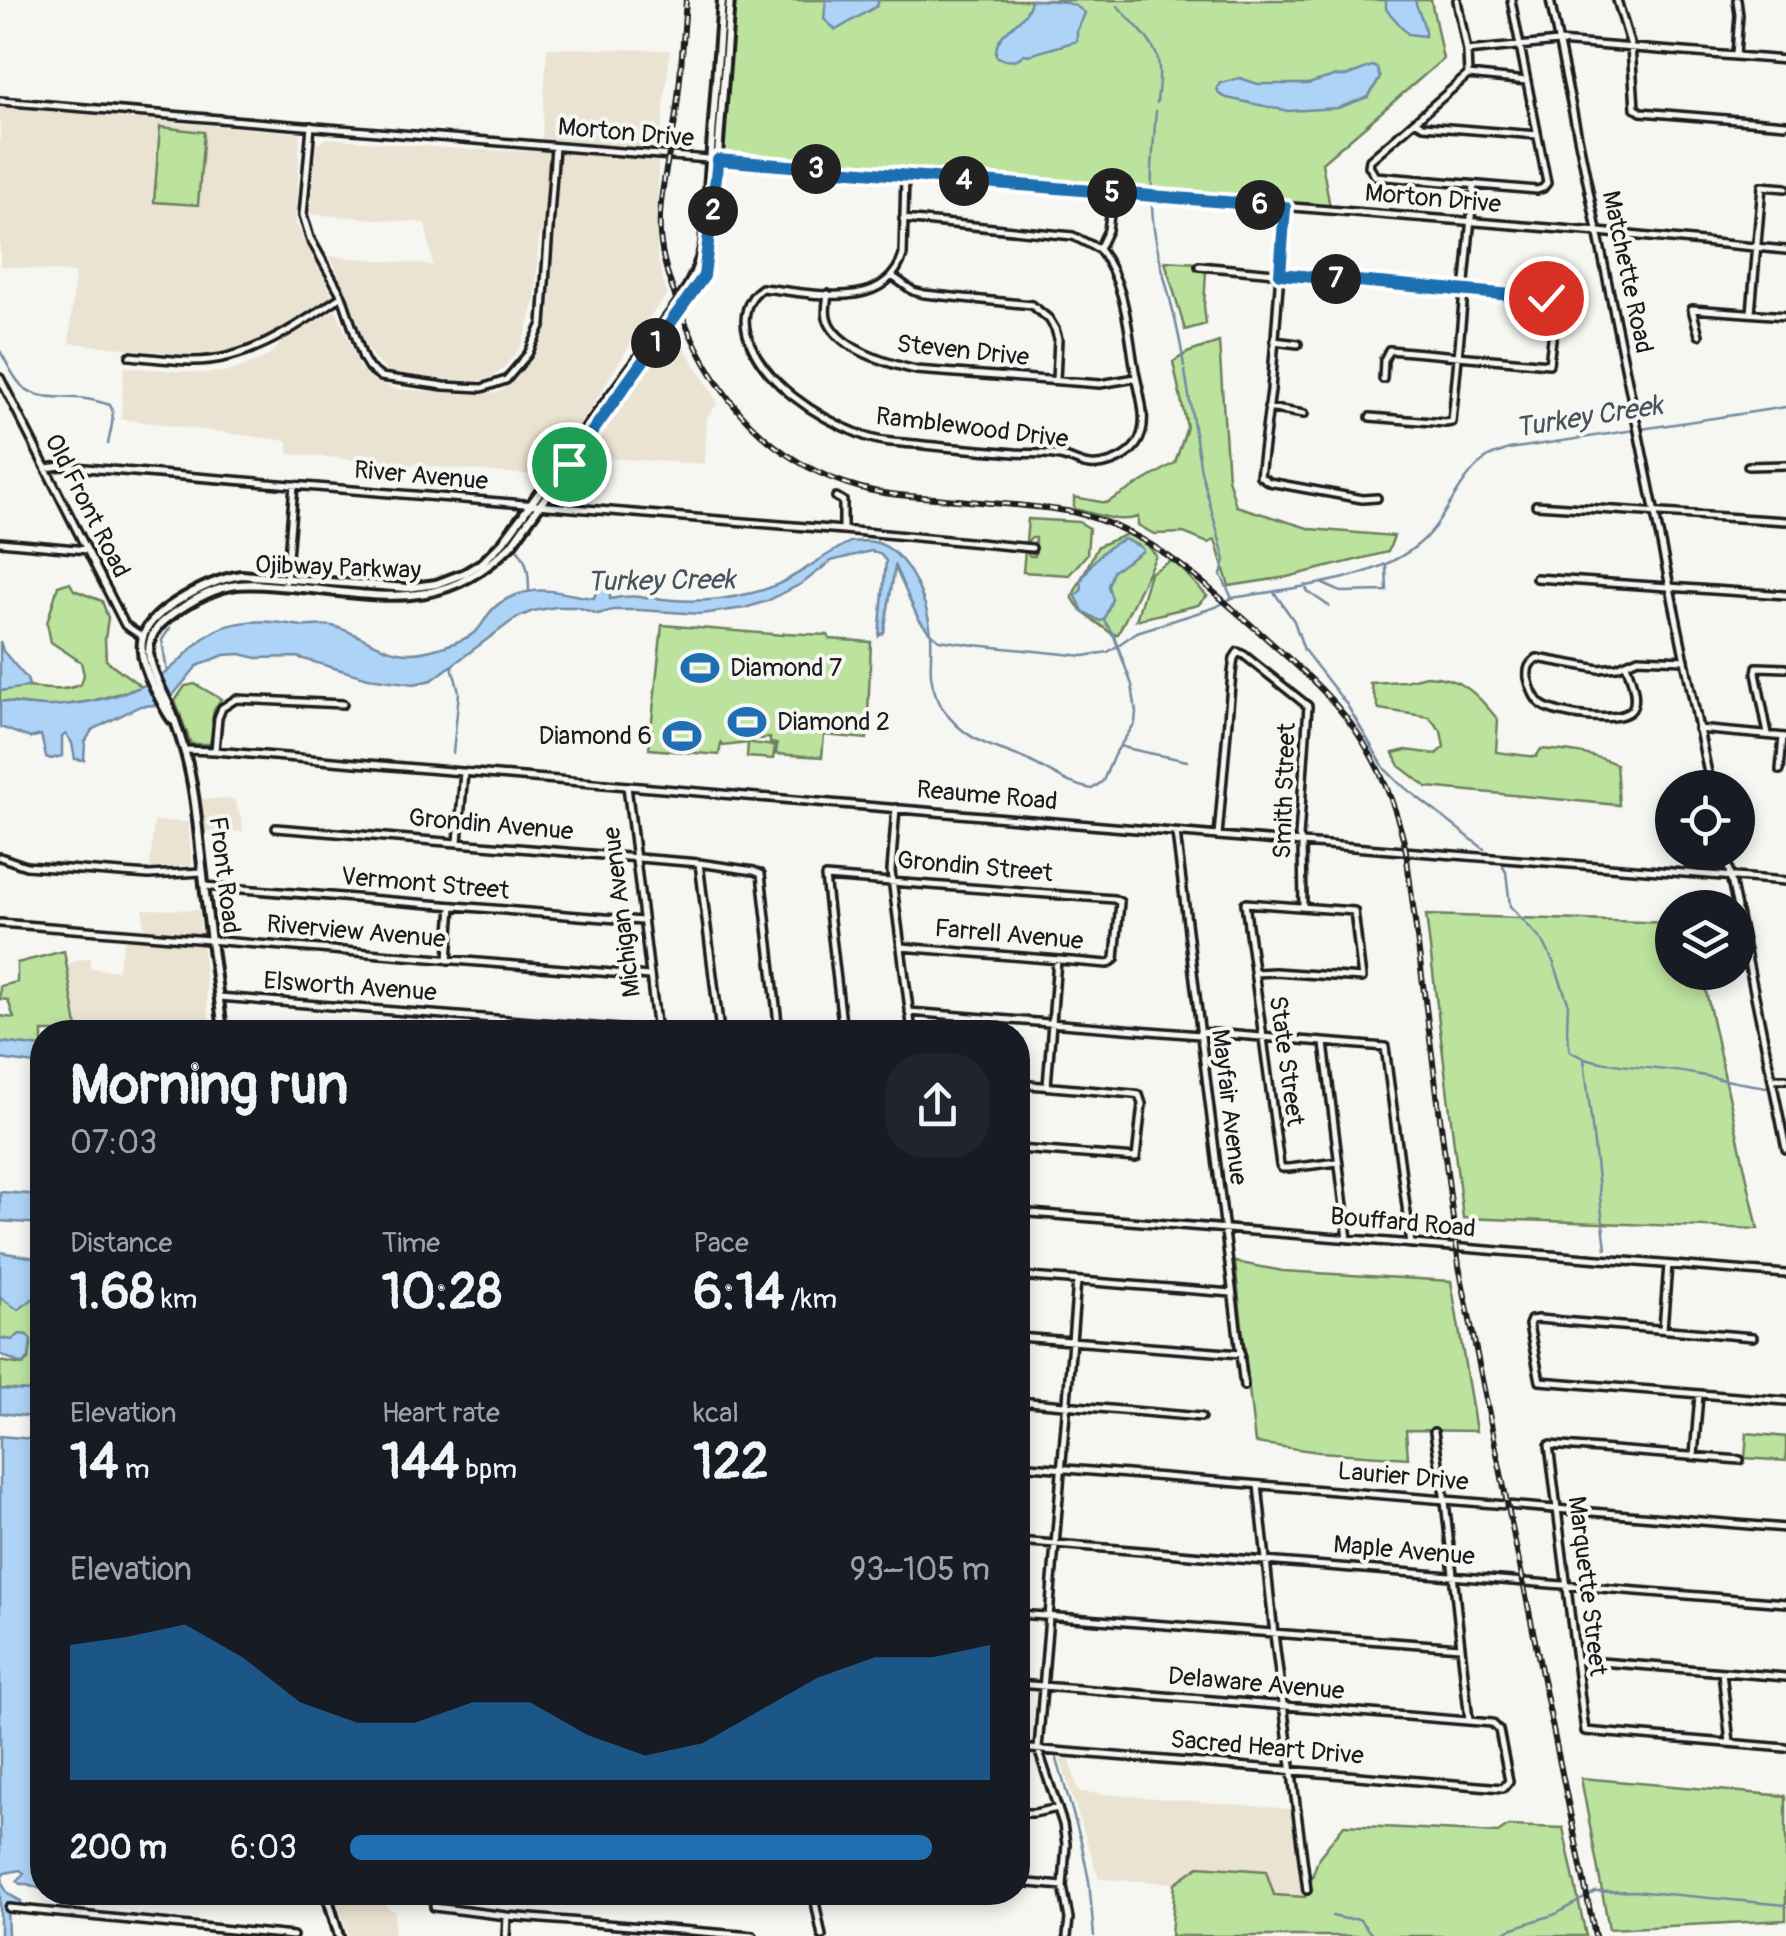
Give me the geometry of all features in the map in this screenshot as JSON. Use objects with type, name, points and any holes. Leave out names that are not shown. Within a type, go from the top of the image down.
[{"type":"main road","name":"Ojibway Parkway","points":[[714,160],[722,0]]},
{"type":"main road","name":"Ojibway Parkway","points":[[146,638],[165,620],[213,591],[242,584],[407,588],[436,584],[483,562],[503,542],[535,505],[692,282],[700,265],[730,0]]},
{"type":"main road","name":"Front Road","points":[[146,638],[151,675],[184,750],[195,806],[222,1020]]},
{"type":"main road","points":[[330,1905],[339,1936]]},
{"type":"street","points":[[1457,0],[1468,76]]},
{"type":"street","points":[[1512,0],[1547,183],[1543,188],[1375,176],[1371,172],[1370,160],[1468,76],[1527,80]]},
{"type":"street","name":"Matchette Road","points":[[1550,0],[1707,770]]},
{"type":"street","points":[[1616,0],[1631,46],[1635,108],[1641,112],[1786,124]]},
{"type":"street","points":[[1736,55],[1740,16],[1737,0]]},
{"type":"street","points":[[1467,51],[1558,42],[1786,60]]},
{"type":"street","name":"Morton Drive","points":[[0,101],[1786,250]]},
{"type":"street","points":[[1415,122],[1424,126],[1538,135]]},
{"type":"street","points":[[311,126],[303,216],[310,238],[342,296],[369,368],[382,377],[482,388],[506,380],[528,354],[542,324],[555,147]]},
{"type":"street","points":[[905,176],[903,256],[892,276],[924,294],[1032,305],[1049,319],[1055,330],[1056,381]]},
{"type":"street","points":[[1370,417],[1452,422],[1474,185]]},
{"type":"street","points":[[1752,313],[1762,186],[1786,188]]},
{"type":"street","points":[[904,219],[1073,236],[1099,249],[1108,230],[1113,193]]},
{"type":"street","points":[[1285,207],[1260,476],[1270,482],[1362,499],[1378,498]]},
{"type":"street","name":"Ramblewood Drive","points":[[892,276],[877,290],[858,295],[762,288],[749,298],[746,328],[753,352],[782,386],[832,421],[867,437],[1063,456],[1089,466],[1100,465],[1126,455],[1138,443],[1144,420],[1118,282],[1099,249]]},
{"type":"street","points":[[1199,266],[1546,298],[1553,332],[1549,364],[1390,350],[1384,360],[1383,379]]},
{"type":"street","name":"Steven Drive","points":[[828,294],[826,314],[830,325],[876,360],[916,370],[1056,381],[1100,384],[1136,378]]},
{"type":"street","points":[[130,356],[193,361],[230,357],[260,348],[342,296]]},
{"type":"street","points":[[1700,335],[1692,310],[1786,316]]},
{"type":"street","points":[[1274,341],[1298,344]]},
{"type":"street","name":"Old Front Road","points":[[0,378],[125,625],[146,638]]},
{"type":"street","points":[[1268,408],[1304,414]]},
{"type":"street","points":[[1748,466],[1786,465]]},
{"type":"street","name":"River Avenue","points":[[46,468],[61,466],[1032,548]]},
{"type":"street","points":[[286,583],[294,485]]},
{"type":"street","points":[[836,497],[843,500],[843,530]]},
{"type":"street","points":[[1536,505],[1786,522]]},
{"type":"street","points":[[0,542],[88,550]]},
{"type":"street","points":[[1536,578],[1786,595]]},
{"type":"street","name":"Smith Street","points":[[1218,836],[1232,673],[1238,652],[1308,706],[1299,837],[1303,906]]},
{"type":"street","points":[[1626,664],[1635,701],[1633,708],[1618,717],[1580,716],[1540,704],[1528,672],[1530,663],[1537,658],[1598,669],[1638,658],[1685,660]]},
{"type":"street","points":[[1768,734],[1757,666],[1786,668]]},
{"type":"street","points":[[215,751],[218,718],[222,708],[236,698],[343,704]]},
{"type":"street","points":[[1698,730],[1785,737],[1780,770]]},
{"type":"street","name":"Reaume Road","points":[[184,750],[1786,881]]},
{"type":"street","points":[[458,842],[464,772]]},
{"type":"street","name":"Michigan Avenue","points":[[627,786],[656,1020]]},
{"type":"street","points":[[896,808],[893,880],[911,1020]]},
{"type":"street","name":"Grondin Avenue","points":[[276,828],[699,863],[762,874],[778,1020]]},
{"type":"street","name":"Mayfair Avenue","points":[[1176,833],[1244,1386]]},
{"type":"street","points":[[0,857],[26,866],[149,875],[202,872]]},
{"type":"street","points":[[699,863],[719,1020]]},
{"type":"street","points":[[1729,870],[1733,890]]},
{"type":"street","name":"Grondin Street","points":[[842,1020],[825,877],[1120,902]]},
{"type":"street","name":"Vermont Street","points":[[204,886],[642,921]]},
{"type":"street","name":"Farrell Avenue","points":[[902,946],[1108,964],[1115,959],[1120,902]]},
{"type":"street","name":"State Street","points":[[1303,906],[1245,903],[1280,1165],[1289,1168],[1338,1162]]},
{"type":"street","points":[[448,960],[452,906]]},
{"type":"street","points":[[1254,974],[1362,978],[1354,911],[1303,906]]},
{"type":"street","name":"Riverview Avenue","points":[[0,922],[650,976]]},
{"type":"street","points":[[1047,1086],[1057,960]]},
{"type":"street","points":[[1754,990],[1786,1149]]},
{"type":"street","name":"Elsworth Avenue","points":[[219,997],[507,1020]]},
{"type":"street","points":[[910,1012],[1024,1020]]},
{"type":"street","points":[[1030,1020],[1385,1047],[1411,1244]]},
{"type":"street","points":[[1324,1043],[1348,1238]]},
{"type":"street","points":[[1772,1078],[1786,1079]]},
{"type":"street","points":[[1030,1085],[1140,1095],[1142,1104],[1136,1158],[1030,1150]]},
{"type":"street","name":"Bouffard Road","points":[[1030,1213],[1786,1274]]},
{"type":"street","points":[[1663,1328],[1668,1264]]},
{"type":"street","points":[[1030,1277],[1232,1293]]},
{"type":"street","points":[[1067,1936],[1066,1844],[1038,1749],[1077,1280]]},
{"type":"street","points":[[1753,1337],[1531,1320],[1529,1325],[1540,1381],[1786,1400]]},
{"type":"street","points":[[1030,1338],[1241,1354]]},
{"type":"street","points":[[1699,1393],[1694,1456],[1740,1460]]},
{"type":"street","points":[[1030,1402],[1201,1418]]},
{"type":"street","points":[[1434,1432],[1469,1720]]},
{"type":"street","name":"Marquette Street","points":[[1694,1456],[1548,1446],[1585,1732],[1730,1742]]},
{"type":"street","name":"Laurier Drive","points":[[1030,1467],[1786,1528]]},
{"type":"street","points":[[1258,1485],[1307,1890]]},
{"type":"street","name":"Maple Avenue","points":[[1030,1541],[1786,1604]]},
{"type":"street","points":[[1030,1615],[1460,1648]]},
{"type":"street","points":[[1576,1660],[1786,1677]]},
{"type":"street","points":[[1722,1672],[1730,1742],[1786,1748]]},
{"type":"street","name":"Delaware Avenue","points":[[1030,1685],[1492,1723],[1499,1730],[1509,1781]]},
{"type":"street","name":"Sacred Heart Drive","points":[[1030,1749],[1504,1788],[1509,1781]]},
{"type":"street","points":[[1030,1814],[1058,1808]]},
{"type":"street","points":[[1030,1883],[1064,1886]]},
{"type":"street","points":[[434,1905],[434,1908],[508,1916],[754,1936]]},
{"type":"street","points":[[816,1905],[822,1936]]},
{"type":"street","points":[[10,1908],[293,1936]]},
{"type":"street","points":[[506,1936],[508,1916]]},
{"type":"shaded area","points":[[547,48],[670,50],[658,166],[657,257],[667,295],[639,330],[589,411],[542,476],[288,454],[288,441],[121,419],[124,367],[203,373],[231,371],[264,358],[279,344],[336,309],[360,368],[375,382],[397,389],[472,394],[497,393],[511,384],[545,334],[554,235],[539,233],[535,301],[520,348],[501,371],[477,381],[391,375],[367,347],[330,256],[433,265],[425,223],[311,214],[316,145],[327,138],[541,152]]},
{"type":"shaded area","points":[[0,107],[300,133],[296,224],[333,295],[239,350],[206,356],[69,343],[75,273],[0,266]]},
{"type":"shaded area","points":[[675,332],[718,403],[707,417],[705,464],[604,458],[586,451]]},
{"type":"shaded area","points":[[202,799],[234,799],[243,832],[205,831]]},
{"type":"shaded area","points":[[154,821],[188,822],[192,865],[150,868]]},
{"type":"shaded area","points":[[143,909],[199,910],[209,1020],[77,1020],[67,964],[90,957],[90,968],[117,971],[127,931],[144,931]]},
{"type":"shaded area","points":[[1060,1759],[1070,1759],[1080,1792],[1291,1809],[1305,1897],[1274,1895],[1200,1866],[1175,1883],[1099,1879]]},
{"type":"shaded area","points":[[338,1905],[387,1905],[395,1911],[394,1936],[349,1936]]},
{"type":"green space","points":[[733,0],[1431,0],[1443,59],[1322,163],[1330,207],[727,156],[721,148]]},
{"type":"green space","points":[[160,127],[204,132],[198,205],[154,202]]},
{"type":"green space","points":[[1165,261],[1198,263],[1199,270],[1206,271],[1206,324],[1185,330]]},
{"type":"green space","points":[[1219,342],[1228,478],[1236,506],[1311,529],[1394,536],[1388,552],[1287,577],[1229,586],[1215,540],[1208,543],[1184,533],[1154,534],[1138,525],[1138,517],[1114,519],[1074,509],[1074,497],[1106,503],[1175,463],[1187,427],[1173,362]]},
{"type":"green space","points":[[1028,519],[1079,522],[1089,528],[1087,554],[1069,575],[1023,572],[1025,550],[1035,556],[1036,538],[1026,542]]},
{"type":"green space","points":[[1127,534],[1147,544],[1156,556],[1118,634],[1112,634],[1081,611],[1072,597],[1098,546]]},
{"type":"green space","points":[[1173,560],[1207,596],[1198,605],[1136,620],[1150,573]]},
{"type":"green space","points":[[70,583],[74,590],[102,601],[108,618],[106,660],[142,687],[92,701],[49,707],[0,701],[0,691],[27,687],[61,689],[81,684],[81,662],[51,642],[47,623],[58,586]]},
{"type":"green space","points":[[662,625],[828,635],[830,639],[871,642],[867,739],[824,735],[822,757],[776,754],[777,744],[770,743],[770,738],[751,743],[775,746],[773,759],[747,757],[748,743],[721,743],[719,755],[649,749]]},
{"type":"green space","points":[[1426,676],[1459,683],[1483,702],[1498,720],[1496,752],[1536,757],[1541,749],[1588,755],[1616,764],[1619,805],[1427,787],[1399,766],[1393,753],[1406,750],[1436,754],[1444,747],[1441,731],[1429,717],[1379,709],[1370,683]]},
{"type":"green space","points":[[195,684],[221,699],[214,710],[210,744],[191,744],[175,701],[185,686]]},
{"type":"green space","points":[[1426,915],[1655,922],[1655,990],[1706,990],[1758,1229],[1463,1218]]},
{"type":"green space","points":[[64,951],[76,1020],[30,1020],[30,1046],[0,1042],[0,1016],[14,1018],[8,1000],[0,999],[0,986],[17,982],[17,963]]},
{"type":"green space","points":[[0,1259],[30,1262],[30,1344],[0,1338]]},
{"type":"green space","points":[[1235,1262],[1283,1271],[1451,1281],[1476,1431],[1406,1430],[1408,1458],[1255,1443]]},
{"type":"green space","points":[[30,1352],[30,1391],[0,1389],[0,1361],[21,1365],[29,1359]]},
{"type":"green space","points":[[1747,1433],[1786,1437],[1786,1461],[1745,1458]]},
{"type":"green space","points":[[1581,1778],[1786,1796],[1786,1920],[1609,1929]]},
{"type":"green space","points":[[1344,1825],[1498,1833],[1508,1826],[1563,1828],[1586,1936],[1171,1936],[1175,1883],[1199,1866],[1266,1871],[1274,1895],[1305,1897],[1319,1857]]},
{"type":"water","points":[[826,0],[879,0],[877,6],[836,30],[824,19]]},
{"type":"water","points":[[1031,0],[1068,3],[1085,13],[1077,41],[1014,60],[996,56],[1000,39],[1023,16]]},
{"type":"water","points":[[1386,0],[1415,0],[1425,36],[1408,34],[1386,9]]},
{"type":"water","points":[[1372,66],[1377,68],[1380,78],[1368,97],[1338,108],[1288,111],[1227,98],[1217,88],[1220,83],[1240,78],[1258,84],[1308,84]]},
{"type":"water","points":[[1124,539],[1143,551],[1113,571],[1108,586],[1112,599],[1104,620],[1100,621],[1083,611],[1076,596],[1094,561]]},
{"type":"water","name":"Turkey Creek","points":[[850,542],[874,542],[886,547],[907,567],[921,594],[931,634],[918,618],[895,567],[884,632],[879,636],[886,561],[871,551],[831,561],[803,583],[745,608],[701,614],[613,610],[598,614],[577,607],[533,611],[516,618],[432,680],[414,684],[368,678],[297,657],[224,655],[197,666],[160,705],[140,706],[92,730],[85,742],[84,760],[75,759],[66,734],[62,737],[62,756],[51,759],[46,757],[41,735],[30,738],[0,727],[0,701],[53,706],[128,692],[168,671],[210,634],[236,624],[332,626],[390,650],[418,653],[470,636],[497,605],[523,593],[544,591],[594,598],[600,581],[606,577],[610,599],[693,601],[733,597],[778,584]]},
{"type":"water","points":[[0,641],[3,651],[27,679],[26,687],[0,691]]},
{"type":"water","points":[[0,1042],[30,1046],[30,1063],[0,1059]]},
{"type":"water","points":[[0,1192],[30,1194],[30,1223],[0,1221]]},
{"type":"water","points":[[0,1252],[30,1257],[30,1300],[18,1310],[0,1297]]},
{"type":"water","points":[[20,1334],[30,1339],[29,1358],[23,1365],[0,1354],[0,1338],[12,1340]]},
{"type":"water","points":[[0,1389],[30,1391],[30,1417],[0,1413]]},
{"type":"water","points":[[0,1436],[30,1439],[30,1885],[17,1881],[24,1873],[20,1870],[2,1876],[7,1892],[21,1901],[21,1906],[7,1905],[8,1936],[0,1936]]},
{"type":"waterway","points":[[1118,6],[1156,53],[1157,103]]},
{"type":"waterway","points":[[1156,111],[1154,229],[1184,367]]},
{"type":"waterway","points":[[0,351],[15,378],[28,391],[110,405],[113,419],[108,444]]},
{"type":"waterway","points":[[1185,371],[1201,471],[1225,560],[1221,575],[1231,596]]},
{"type":"waterway","name":"Turkey Creek","points":[[931,633],[939,640],[974,645],[1084,656],[1108,652],[1137,632],[1216,607],[1232,598],[1357,575],[1403,555],[1430,533],[1477,466],[1509,449],[1786,407]]},
{"type":"waterway","points":[[517,549],[526,563],[529,591]]},
{"type":"waterway","name":"Turkey Creek","points":[[1321,583],[1341,592],[1387,591],[1386,566]]},
{"type":"waterway","points":[[1305,585],[1308,592],[1329,606]]},
{"type":"waterway","points":[[1274,592],[1294,621],[1304,650],[1347,705],[1385,769],[1484,849]]},
{"type":"waterway","points":[[931,636],[933,686],[942,707],[957,725],[986,744],[1092,789],[1103,781],[1135,723],[1136,712],[1132,685],[1104,620]]},
{"type":"waterway","points":[[167,672],[162,640],[170,628]]},
{"type":"waterway","points":[[452,666],[459,692],[453,753]]},
{"type":"waterway","points":[[1120,746],[1187,761]]},
{"type":"waterway","points":[[1503,867],[1510,906],[1544,943],[1568,1002],[1570,1051],[1609,1063],[1767,1087]]},
{"type":"waterway","points":[[1584,1058],[1606,1249]]},
{"type":"waterway","points":[[1056,1756],[1081,1841],[1094,1936]]},
{"type":"waterway","points":[[1498,1936],[1556,1914],[1595,1892],[1634,1891],[1786,1905]]},
{"type":"waterway","points":[[1332,1916],[1359,1919],[1373,1936]]},
{"type":"railway","points":[[686,0],[677,106],[661,206],[661,245],[671,285],[696,346],[750,424],[799,462],[861,488],[1072,512],[1126,531],[1172,558],[1315,683],[1354,728],[1379,770],[1406,851],[1459,1266],[1595,1936]]},
{"type":"place","name":"Diamond 7","points":[[700,668]]},
{"type":"place","name":"Diamond 2","points":[[747,722]]},
{"type":"place","name":"Diamond 6","points":[[682,736]]},
{"type":"route","points":[[569,464],[704,276],[718,160],[1285,207],[1280,274],[1546,298]]}]
